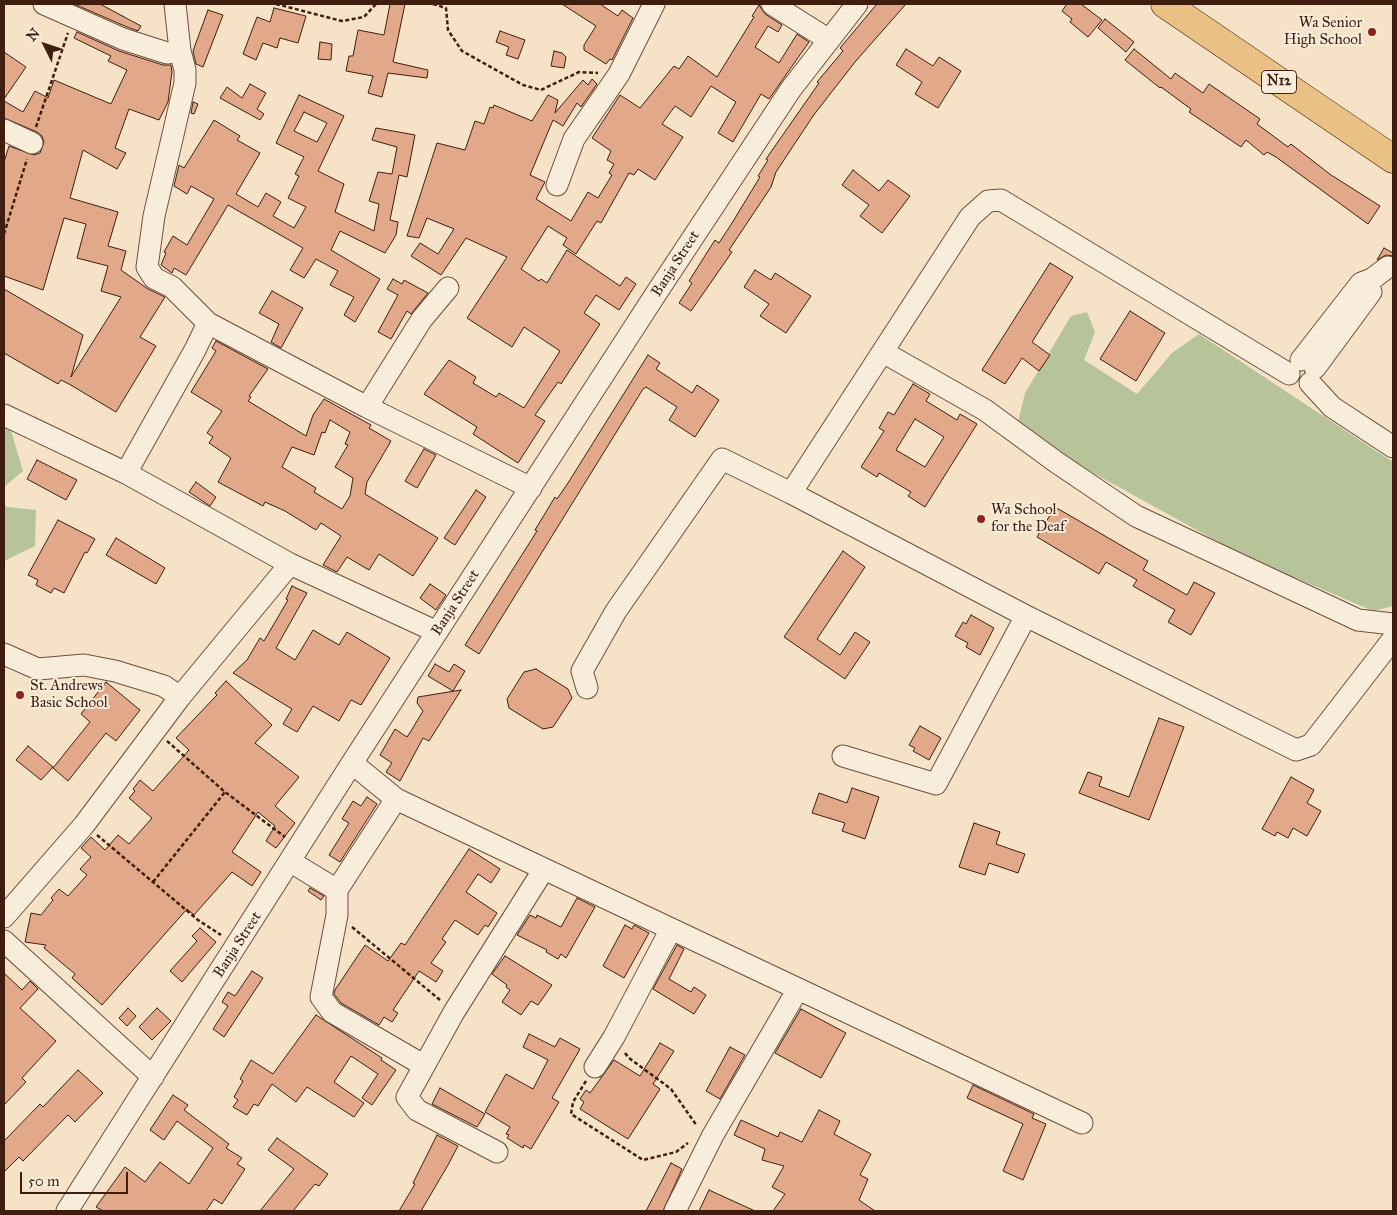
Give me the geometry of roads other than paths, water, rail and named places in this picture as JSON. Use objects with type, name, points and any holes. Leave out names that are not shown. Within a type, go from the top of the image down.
[{"type":"highway","name":"N12","points":[[1165,4],[1393,159]]},
{"type":"street","points":[[44,4],[70,9],[123,39],[167,53],[180,51]]},
{"type":"street","points":[[175,4],[180,51],[186,70],[185,83],[158,199],[147,267],[154,278],[172,286],[208,323],[367,407],[531,488]]},
{"type":"street","points":[[557,185],[574,139],[619,74],[654,4]]},
{"type":"street","points":[[772,4],[829,40]]},
{"type":"street","name":"Banja Street","points":[[67,1211],[352,763],[791,89],[857,4]]},
{"type":"street","points":[[4,130],[32,143]]},
{"type":"street","points":[[791,493],[970,217],[988,201],[1001,200],[1304,371],[1332,407],[1393,447]]},
{"type":"street","points":[[1304,371],[1360,283],[1380,273]]},
{"type":"street","points":[[367,407],[422,319],[448,288]]},
{"type":"street","points":[[126,473],[195,350],[208,323]]},
{"type":"street","points":[[883,352],[985,410],[1056,462],[1136,516],[1358,620],[1393,624]]},
{"type":"street","points":[[4,415],[126,473],[290,564],[437,632]]},
{"type":"street","points":[[586,688],[582,671],[616,611],[722,459],[1026,616],[1296,750],[1311,745],[1393,639]]},
{"type":"street","points":[[4,917],[84,825],[180,697],[290,564]]},
{"type":"street","points":[[843,756],[936,784],[1026,616]]},
{"type":"street","points":[[4,654],[38,669],[84,665],[115,671],[164,686],[180,697]]},
{"type":"street","points":[[352,763],[396,799],[1082,1123]]},
{"type":"street","points":[[396,799],[337,890],[338,915],[321,997],[332,1012],[423,1065]]},
{"type":"street","points":[[295,855],[337,890]]},
{"type":"street","points":[[497,1152],[417,1110],[407,1097],[454,1012],[544,869]]},
{"type":"street","points":[[595,1067],[614,1037],[671,929]]},
{"type":"street","points":[[4,942],[153,1077]]},
{"type":"street","points":[[674,1211],[707,1134],[798,989]]},
{"type":"place","name":"Wa Senior High School","points":[[1372,32]]},
{"type":"place","name":"Wa School for the Deaf","points":[[981,519]]},
{"type":"place","name":"St. Andrews Basic School","points":[[20,695]]}]
